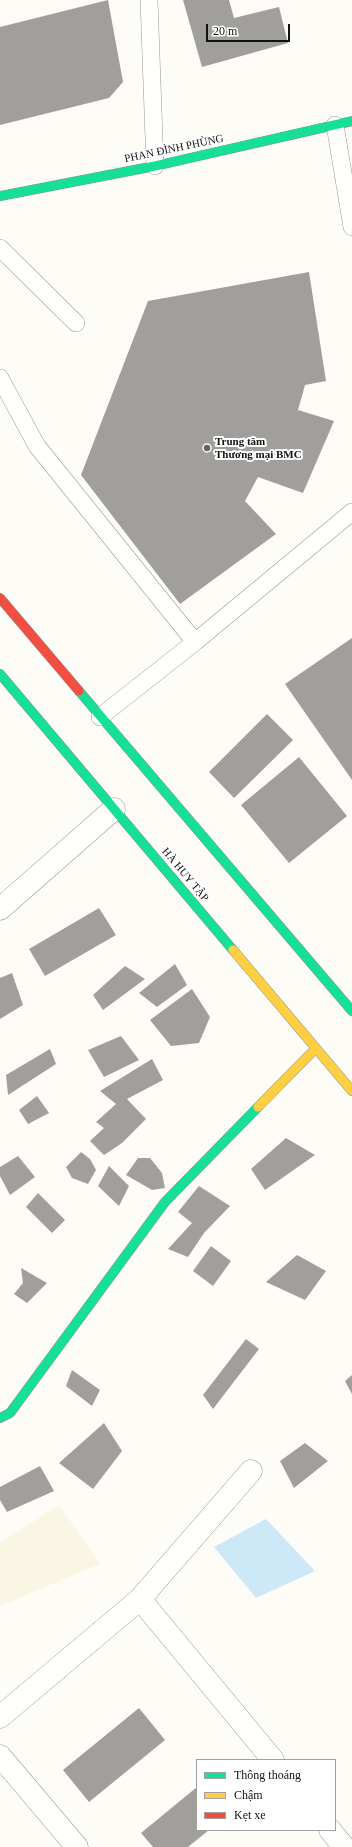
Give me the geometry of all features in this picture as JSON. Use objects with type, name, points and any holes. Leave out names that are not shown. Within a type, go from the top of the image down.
[{"type":"main road","name":"PHAN ĐÌNH PHÙNG","points":[[0,196],[155,166],[352,121]]},
{"type":"main road","points":[[0,598],[352,1011]]},
{"type":"main road","name":"HÀ HUY TẬP","points":[[0,674],[352,1091]]},
{"type":"main road","points":[[0,1418],[10,1413],[165,1202],[316,1048]]},
{"type":"street","points":[[0,909],[114,809]]},
{"type":"street","points":[[0,1717],[140,1599],[251,1471]]},
{"type":"street","points":[[140,1599],[272,1759]]},
{"type":"street","points":[[0,1756],[77,1847]]},
{"type":"street","points":[[331,1831],[344,1847]]},
{"type":"lane","points":[[149,0],[155,166]]},
{"type":"lane","points":[[335,125],[352,227]]},
{"type":"lane","points":[[0,248],[76,323]]},
{"type":"lane","points":[[0,378],[37,446],[195,642]]},
{"type":"lane","points":[[100,717],[195,642],[352,512]]},
{"type":"shaded area","points":[[59,1505],[100,1564],[0,1606],[0,1543]]},
{"type":"water","points":[[266,1519],[315,1571],[256,1598],[214,1547]]},
{"type":"building","points":[[108,0],[123,82],[109,98],[0,125],[0,27]]},
{"type":"building","points":[[183,0],[229,0],[234,18],[279,7],[288,43],[202,67]]},
{"type":"building","name":"Trung tâm Thương mại BMC","points":[[309,272],[326,381],[305,385],[298,410],[334,421],[303,493],[258,477],[245,501],[276,534],[180,604],[81,475],[148,301]]},
{"type":"building","points":[[352,638],[352,780],[285,684]]},
{"type":"building","points":[[267,714],[293,740],[234,798],[209,772]]},
{"type":"building","points":[[299,757],[347,816],[289,863],[241,805]]},
{"type":"building","points":[[99,908],[116,935],[45,976],[29,949]]},
{"type":"building","points":[[175,964],[187,985],[157,1007],[139,993]]},
{"type":"building","points":[[125,966],[145,979],[103,1010],[93,995]]},
{"type":"building","points":[[12,973],[23,1005],[0,1019],[0,978]]},
{"type":"building","points":[[192,989],[210,1017],[199,1043],[171,1046],[150,1020]]},
{"type":"building","points":[[121,1036],[139,1060],[104,1077],[88,1050]]},
{"type":"building","points":[[50,1049],[56,1064],[8,1095],[6,1075]]},
{"type":"building","points":[[152,1059],[163,1080],[127,1099],[146,1119],[122,1143],[104,1155],[90,1141],[104,1128],[96,1122],[116,1104],[100,1091]]},
{"type":"building","points":[[37,1096],[49,1113],[28,1124],[19,1110]]},
{"type":"building","points":[[286,1138],[315,1155],[265,1190],[251,1169]]},
{"type":"building","points":[[81,1152],[90,1159],[96,1170],[88,1184],[72,1178],[66,1167]]},
{"type":"building","points":[[18,1156],[35,1177],[10,1195],[0,1176],[0,1167]]},
{"type":"building","points":[[138,1158],[150,1158],[162,1173],[165,1188],[152,1190],[126,1175]]},
{"type":"building","points":[[109,1166],[129,1186],[119,1206],[98,1186]]},
{"type":"building","points":[[199,1186],[230,1206],[204,1233],[188,1257],[168,1249],[192,1223],[178,1212]]},
{"type":"building","points":[[38,1193],[65,1220],[52,1233],[26,1207]]},
{"type":"building","points":[[211,1246],[231,1261],[213,1286],[193,1271]]},
{"type":"building","points":[[297,1255],[326,1271],[305,1300],[266,1282]]},
{"type":"building","points":[[21,1268],[47,1283],[27,1303],[14,1294],[23,1283]]},
{"type":"building","points":[[246,1339],[259,1349],[213,1409],[203,1395]]},
{"type":"building","points":[[72,1370],[100,1390],[92,1406],[66,1386]]},
{"type":"building","points":[[352,1375],[352,1394],[345,1381]]},
{"type":"building","points":[[104,1423],[122,1451],[93,1489],[59,1463]]},
{"type":"building","points":[[305,1443],[328,1461],[294,1488],[280,1461]]},
{"type":"building","points":[[40,1466],[54,1491],[7,1512],[0,1500],[0,1487]]},
{"type":"building","points":[[139,1708],[165,1740],[89,1802],[63,1770]]},
{"type":"building","points":[[196,1788],[196,1831],[208,1831],[188,1847],[153,1847],[141,1833]]},
{"type":"traffic: fast","points":[[0,196],[155,166],[352,121]]},
{"type":"traffic: fast","points":[[0,674],[233,950]]},
{"type":"traffic: fast","points":[[79,691],[352,1011]]},
{"type":"traffic: fast","points":[[0,1418],[10,1413],[165,1202],[258,1107]]},
{"type":"traffic: slow","points":[[233,950],[352,1091]]},
{"type":"traffic: slow","points":[[258,1107],[316,1048]]},
{"type":"traffic: jam","points":[[0,598],[79,691]]},
{"type":"place","name":"Trung tâm Thương mại BMC","points":[[207,448]]}]
